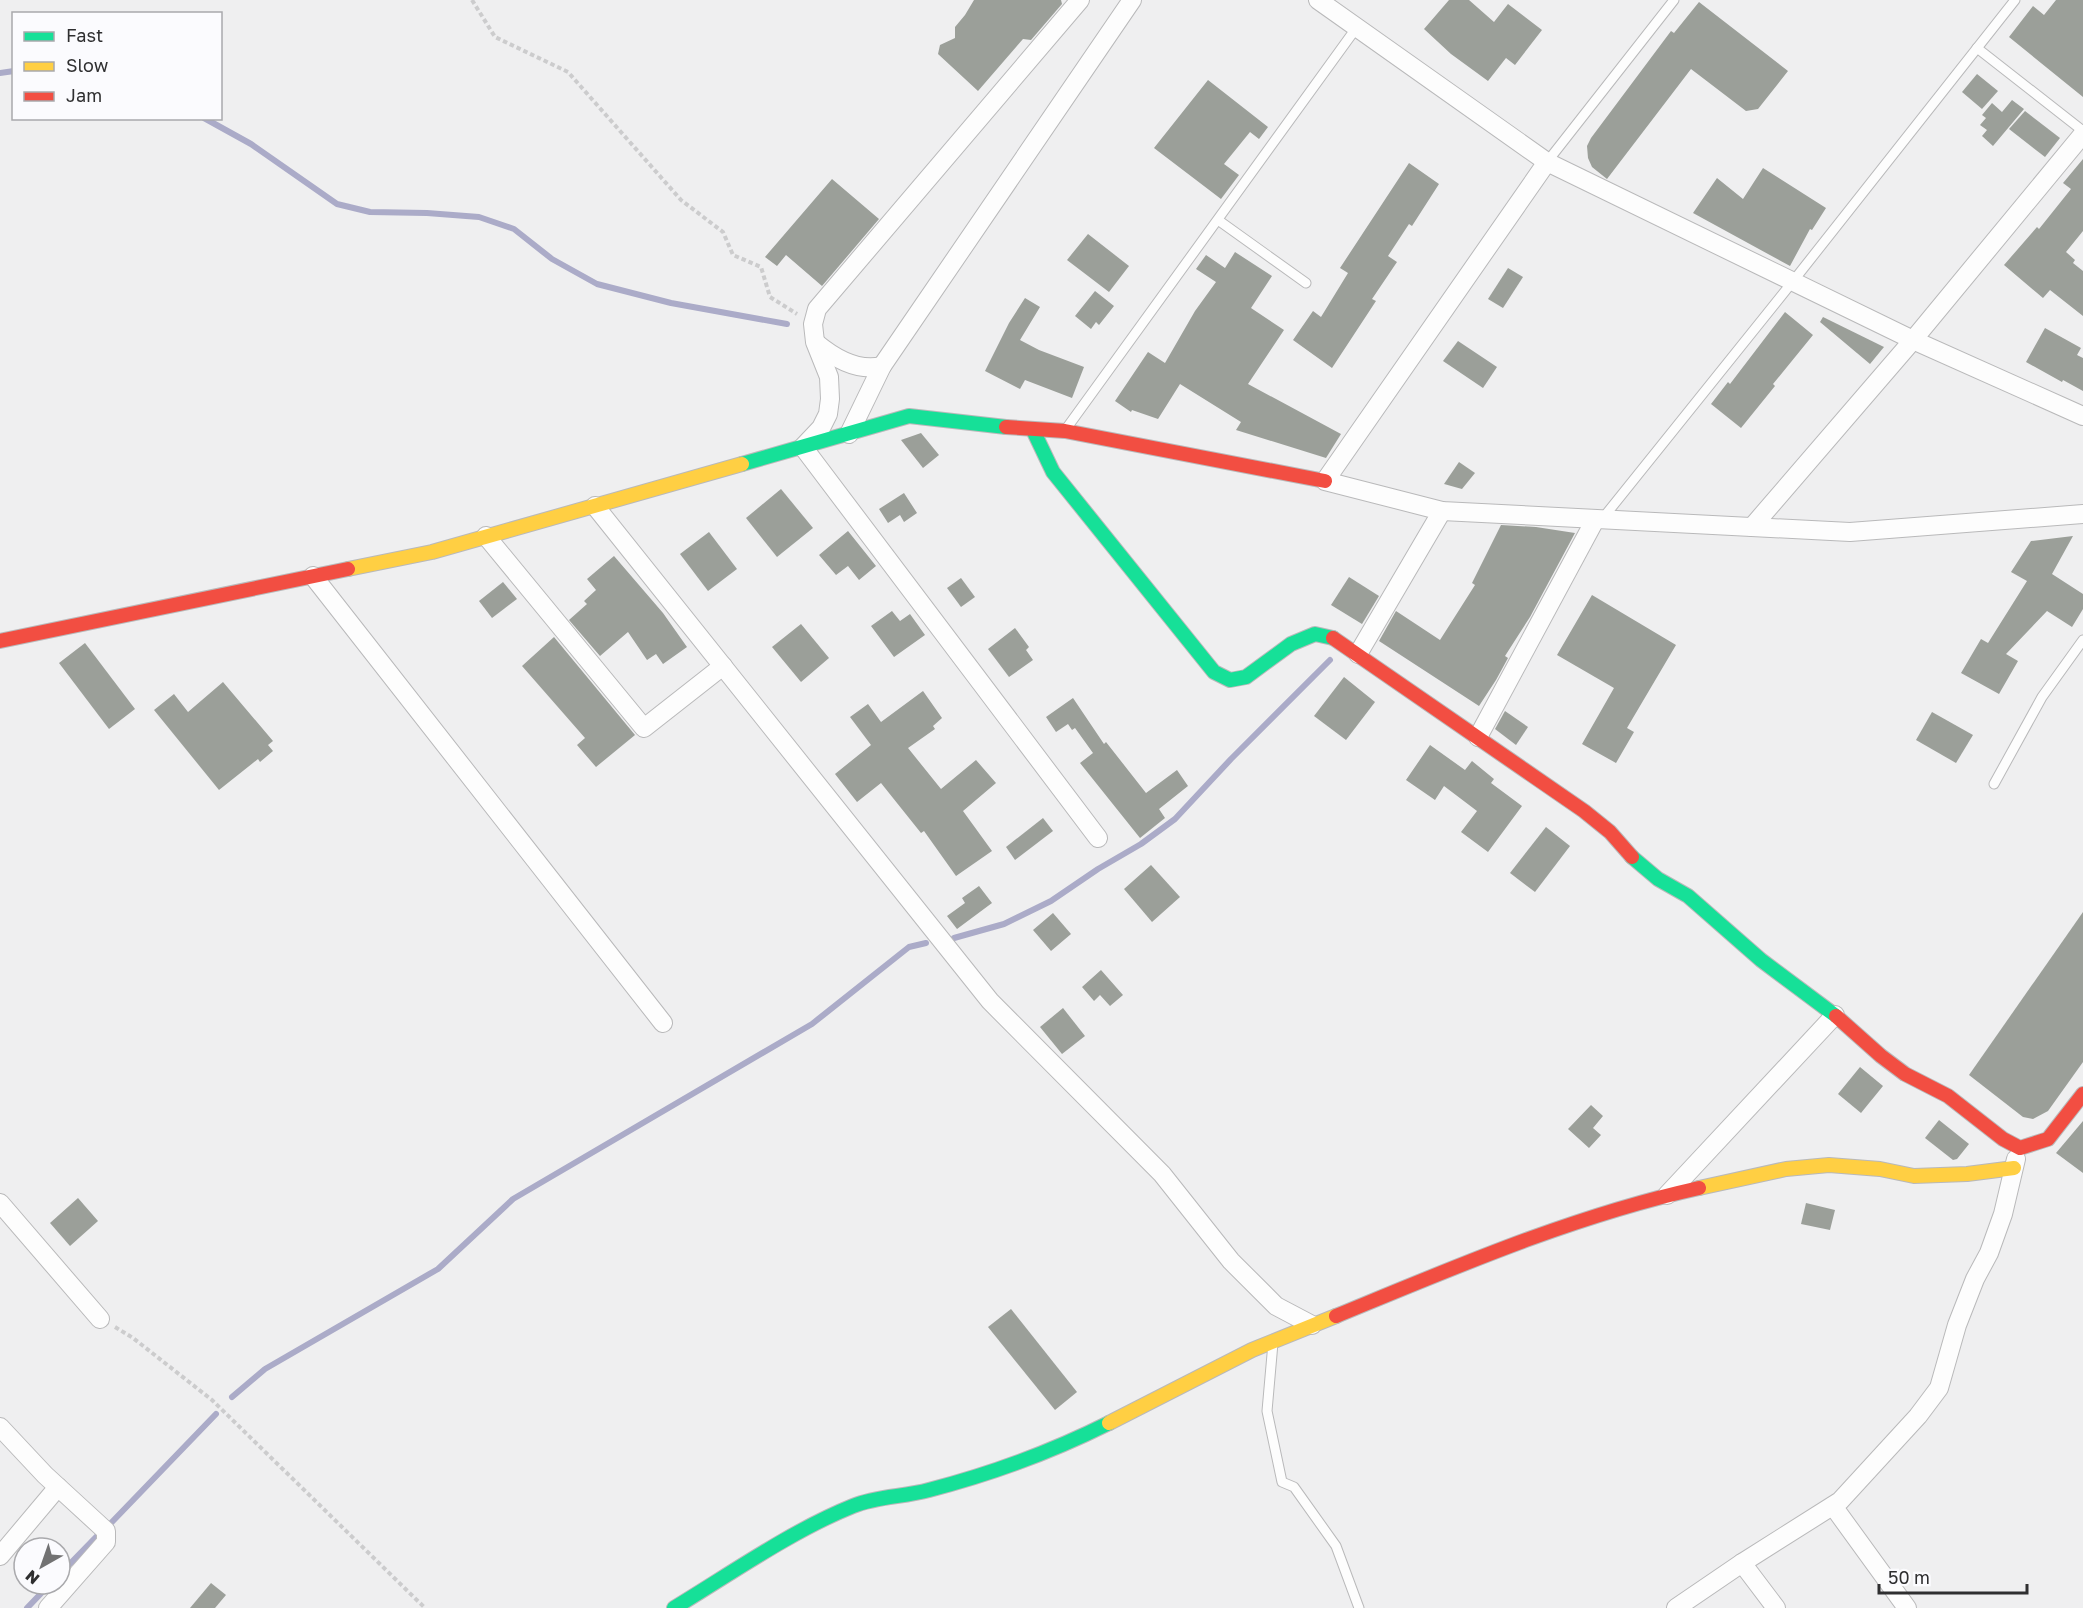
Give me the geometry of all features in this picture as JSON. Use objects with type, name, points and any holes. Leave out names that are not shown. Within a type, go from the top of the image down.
[{"type":"street","points":[[803,447],[820,428],[828,414],[830,399],[829,377],[814,333],[817,309],[1080,0]]},
{"type":"street","points":[[849,434],[882,366],[1132,0]]},
{"type":"street","points":[[1318,0],[1547,162],[1794,280],[1913,340],[2083,416]]},
{"type":"street","points":[[1752,527],[1913,340],[2083,133]]},
{"type":"street","points":[[1325,481],[1547,162]]},
{"type":"street","points":[[814,333],[842,361],[865,367],[882,366]]},
{"type":"street","points":[[0,641],[432,552],[909,416],[1033,430],[1065,431],[1325,481],[1442,511],[1850,532],[2083,514]]},
{"type":"street","points":[[1033,430],[1053,472],[1214,672],[1230,680],[1246,677],[1291,645],[1315,634],[1336,639],[1584,811],[1610,832],[1632,857],[1658,879],[1688,896],[1761,960],[1835,1015],[1881,1056],[1905,1074],[1948,1096],[2003,1139],[2020,1148],[2048,1139],[2083,1094]]},
{"type":"street","points":[[803,447],[1098,837]]},
{"type":"street","points":[[595,506],[990,1001],[1162,1174],[1231,1262],[1276,1306],[1312,1324]]},
{"type":"street","points":[[1358,654],[1442,511]]},
{"type":"street","points":[[1478,737],[1599,520]]},
{"type":"street","points":[[486,536],[644,728],[723,666]]},
{"type":"street","points":[[313,576],[663,1023]]},
{"type":"street","points":[[1667,1195],[1835,1015]]},
{"type":"street","points":[[1676,1608],[1742,1563],[1840,1502],[1918,1416],[1939,1388],[1957,1325],[1975,1279],[1989,1253],[2003,1214],[2020,1148]]},
{"type":"street","points":[[674,1608],[802,1531],[853,1506],[872,1500],[919,1493],[975,1478],[1028,1459],[1076,1439],[1251,1350],[1505,1246],[1589,1218],[1667,1195],[1786,1169],[1829,1165],[1880,1169],[1914,1176],[1967,1174],[2014,1168]]},
{"type":"street","points":[[0,1203],[100,1318]]},
{"type":"street","points":[[0,1427],[58,1487],[106,1531],[106,1542],[48,1608]]},
{"type":"street","points":[[0,1556],[58,1487]]},
{"type":"street","points":[[1833,1506],[1907,1608]]},
{"type":"street","points":[[1742,1563],[1776,1608]]},
{"type":"lane","points":[[1547,162],[1674,0]]},
{"type":"lane","points":[[1599,520],[1794,280],[2015,0]]},
{"type":"lane","points":[[1065,431],[1357,27]]},
{"type":"lane","points":[[1977,48],[2083,133]]},
{"type":"lane","points":[[1218,220],[1306,283]]},
{"type":"lane","points":[[1994,784],[2043,697],[2083,640]]},
{"type":"lane","points":[[1274,1341],[1267,1411],[1282,1482],[1294,1487],[1336,1546],[1359,1608]]},
{"type":"path","points":[[472,0],[495,37],[568,72],[681,200],[723,232],[733,255],[761,267],[770,297],[814,333]]},
{"type":"path","points":[[100,1318],[134,1338],[212,1400],[425,1608]]},
{"type":"building","points":[[974,0],[1061,0],[1062,4],[1031,40],[1023,39],[978,91],[938,54],[940,45],[955,38],[955,27]]},
{"type":"building","points":[[1449,0],[1469,0],[1494,22],[1508,4],[1542,30],[1515,65],[1506,58],[1488,81],[1451,54],[1424,29]]},
{"type":"building","points":[[2056,0],[2083,0],[2083,97],[2009,37],[2033,6],[2044,15]]},
{"type":"building","points":[[1699,2],[1788,71],[1758,109],[1746,111],[1691,69],[1607,179],[1592,167],[1588,158],[1587,146],[1591,138],[1671,31],[1674,33]]},
{"type":"building","points":[[1977,74],[1998,91],[1982,109],[1962,92]]},
{"type":"building","points":[[1208,80],[1268,127],[1259,139],[1250,132],[1224,164],[1239,175],[1221,199],[1154,148]]},
{"type":"building","points":[[2012,100],[2024,109],[1993,146],[1982,136],[1987,130],[1980,125],[1986,118],[1982,115],[1992,103],[2002,112]]},
{"type":"building","points":[[2025,111],[2060,138],[2045,157],[2009,129]]},
{"type":"building","points":[[2083,159],[2083,231],[2066,252],[2075,260],[2073,263],[2083,271],[2083,316],[2050,290],[2043,298],[2004,265],[2037,227],[2039,229],[2071,189],[2063,183]]},
{"type":"building","points":[[1409,163],[1439,184],[1412,226],[1409,224],[1388,256],[1397,262],[1372,299],[1376,301],[1332,368],[1293,340],[1313,311],[1321,317],[1348,273],[1340,268]]},
{"type":"building","points":[[1763,168],[1826,208],[1812,230],[1810,229],[1790,266],[1693,213],[1717,178],[1743,199]]},
{"type":"building","points":[[832,179],[879,219],[822,286],[786,255],[777,266],[765,257]]},
{"type":"building","points":[[1088,234],[1129,266],[1109,292],[1067,260]]},
{"type":"building","points":[[1235,252],[1272,276],[1251,308],[1284,330],[1248,384],[1341,434],[1326,458],[1236,430],[1241,422],[1180,384],[1158,419],[1132,410],[1131,412],[1115,401],[1148,352],[1165,363],[1195,311],[1216,282],[1196,269],[1206,255],[1225,268]]},
{"type":"building","points":[[1508,268],[1523,277],[1503,308],[1488,299]]},
{"type":"building","points":[[1095,291],[1114,306],[1099,325],[1096,322],[1091,329],[1075,316]]},
{"type":"building","points":[[1025,298],[1040,307],[1020,340],[1039,350],[1084,367],[1072,398],[1025,380],[1020,389],[985,371],[1009,323]]},
{"type":"building","points":[[1785,312],[1813,335],[1741,428],[1711,404],[1728,382],[1730,384]]},
{"type":"building","points":[[1823,317],[1884,347],[1870,364],[1820,322]]},
{"type":"building","points":[[2045,328],[2081,348],[2077,355],[2083,358],[2083,391],[2026,362]]},
{"type":"building","points":[[1458,341],[1497,367],[1483,388],[1443,361]]},
{"type":"building","points":[[921,433],[939,455],[923,468],[901,440]]},
{"type":"building","points":[[1459,462],[1475,473],[1462,489],[1444,484]]},
{"type":"building","points":[[781,489],[813,528],[777,557],[746,518]]},
{"type":"building","points":[[904,493],[917,513],[904,522],[900,515],[888,523],[879,509]]},
{"type":"building","points":[[1501,525],[1575,533],[1530,617],[1505,656],[1508,658],[1496,680],[1479,706],[1379,641],[1396,611],[1440,640],[1475,585],[1472,583]]},
{"type":"building","points":[[848,531],[876,566],[859,580],[848,566],[836,575],[819,555]]},
{"type":"building","points":[[709,532],[737,569],[708,591],[680,554]]},
{"type":"building","points":[[2073,536],[2052,574],[2083,594],[2083,609],[2072,627],[2047,611],[2006,654],[2018,661],[1999,694],[1961,673],[1981,639],[1988,643],[2027,581],[2011,572],[2031,541]]},
{"type":"building","points":[[614,556],[663,613],[687,647],[663,664],[656,654],[647,660],[628,632],[600,656],[569,620],[587,604],[584,601],[596,590],[587,579]]},
{"type":"building","points":[[1349,577],[1379,596],[1362,624],[1331,605]]},
{"type":"building","points":[[961,578],[975,597],[961,607],[947,588]]},
{"type":"building","points":[[503,582],[517,599],[492,618],[479,601]]},
{"type":"building","points":[[1592,595],[1676,645],[1627,728],[1634,732],[1616,763],[1582,744],[1614,688],[1557,655]]},
{"type":"building","points":[[892,611],[900,621],[910,614],[925,635],[894,657],[871,626]]},
{"type":"building","points":[[801,624],[829,658],[801,682],[772,647]]},
{"type":"building","points":[[1015,628],[1029,647],[1026,650],[1033,660],[1009,677],[988,649]]},
{"type":"building","points":[[554,637],[635,735],[596,767],[577,745],[585,738],[522,666]]},
{"type":"building","points":[[85,643],[135,709],[109,729],[59,663]]},
{"type":"building","points":[[1344,677],[1375,702],[1346,740],[1314,716]]},
{"type":"building","points":[[223,682],[273,741],[268,745],[273,751],[260,762],[258,759],[219,790],[154,710],[174,694],[188,712]]},
{"type":"building","points":[[923,691],[942,718],[933,726],[935,729],[908,748],[941,789],[976,760],[996,783],[963,811],[992,851],[956,876],[924,831],[921,833],[881,783],[857,802],[835,774],[871,745],[850,717],[868,704],[881,722]]},
{"type":"building","points":[[1073,698],[1104,744],[1106,742],[1146,793],[1177,770],[1188,786],[1159,809],[1165,818],[1140,838],[1080,763],[1093,753],[1075,728],[1072,730],[1068,724],[1056,732],[1046,717]]},
{"type":"building","points":[[1505,711],[1528,727],[1516,745],[1495,729]]},
{"type":"building","points":[[1932,712],[1973,735],[1956,763],[1916,740]]},
{"type":"building","points":[[1430,745],[1465,770],[1472,761],[1494,779],[1491,783],[1522,806],[1488,852],[1461,832],[1477,811],[1444,786],[1435,800],[1406,780]]},
{"type":"building","points":[[1043,818],[1053,831],[1015,860],[1006,847]]},
{"type":"building","points":[[1546,827],[1570,846],[1535,892],[1510,873]]},
{"type":"building","points":[[1151,865],[1180,897],[1152,922],[1124,889]]},
{"type":"building","points":[[979,886],[992,903],[957,929],[947,916],[965,903],[962,898]]},
{"type":"building","points":[[2083,912],[2083,1062],[2048,1111],[2033,1119],[2023,1117],[1969,1075]]},
{"type":"building","points":[[1053,913],[1071,934],[1051,951],[1033,930]]},
{"type":"building","points":[[1101,970],[1123,995],[1110,1006],[1100,995],[1094,1001],[1082,987]]},
{"type":"building","points":[[1063,1008],[1085,1036],[1062,1054],[1040,1027]]},
{"type":"building","points":[[1860,1067],[1883,1086],[1861,1113],[1838,1094]]},
{"type":"building","points":[[1591,1105],[1603,1116],[1593,1128],[1601,1135],[1589,1148],[1568,1129]]},
{"type":"building","points":[[1939,1120],[1969,1144],[1957,1159],[1953,1160],[1925,1138]]},
{"type":"building","points":[[2083,1121],[2083,1173],[2056,1153]]},
{"type":"building","points":[[78,1198],[98,1221],[70,1246],[50,1223]]},
{"type":"building","points":[[1806,1203],[1835,1210],[1830,1230],[1801,1224]]},
{"type":"building","points":[[1011,1309],[1077,1392],[1055,1410],[988,1327]]},
{"type":"building","points":[[211,1583],[226,1595],[215,1608],[190,1608]]},
{"type":"waterway","points":[[0,73],[12,71]]},
{"type":"waterway","points":[[208,120],[251,144],[337,204],[370,212],[479,217],[514,229],[552,259],[597,284],[671,303],[787,324]]},
{"type":"waterway","points":[[954,938],[1004,924],[1051,901],[1098,869],[1141,844],[1175,819],[1330,660]]},
{"type":"waterway","points":[[232,1397],[265,1369],[438,1269],[513,1199],[812,1024],[909,947],[926,943]]},
{"type":"waterway","points":[[111,1523],[216,1414]]},
{"type":"waterway","points":[[72,1562],[96,1537]]},
{"type":"waterway","points":[[27,1608],[38,1596]]},
{"type":"traffic: fast","points":[[742,464],[909,416],[1006,427]]},
{"type":"traffic: fast","points":[[1033,430],[1053,472],[1214,672],[1230,680],[1246,677],[1291,644],[1315,634],[1333,638]]},
{"type":"traffic: fast","points":[[1632,857],[1658,879],[1688,896],[1761,960],[1836,1016]]},
{"type":"traffic: fast","points":[[674,1608],[785,1540],[853,1506],[871,1500],[920,1492],[975,1477],[1043,1453],[1109,1423]]},
{"type":"traffic: slow","points":[[348,569],[432,552],[742,464]]},
{"type":"traffic: slow","points":[[1699,1188],[1786,1169],[1829,1165],[1880,1169],[1914,1176],[1967,1174],[2014,1168]]},
{"type":"traffic: slow","points":[[1109,1423],[1252,1350],[1336,1316]]},
{"type":"traffic: jam","points":[[1006,427],[1065,431],[1325,481]]},
{"type":"traffic: jam","points":[[0,641],[348,569]]},
{"type":"traffic: jam","points":[[1333,638],[1584,811],[1610,832],[1632,857]]},
{"type":"traffic: jam","points":[[1836,1016],[1905,1074],[1948,1096],[2003,1139],[2020,1148],[2048,1139],[2083,1094]]},
{"type":"traffic: jam","points":[[1336,1316],[1470,1261],[1560,1228],[1699,1188]]}]
